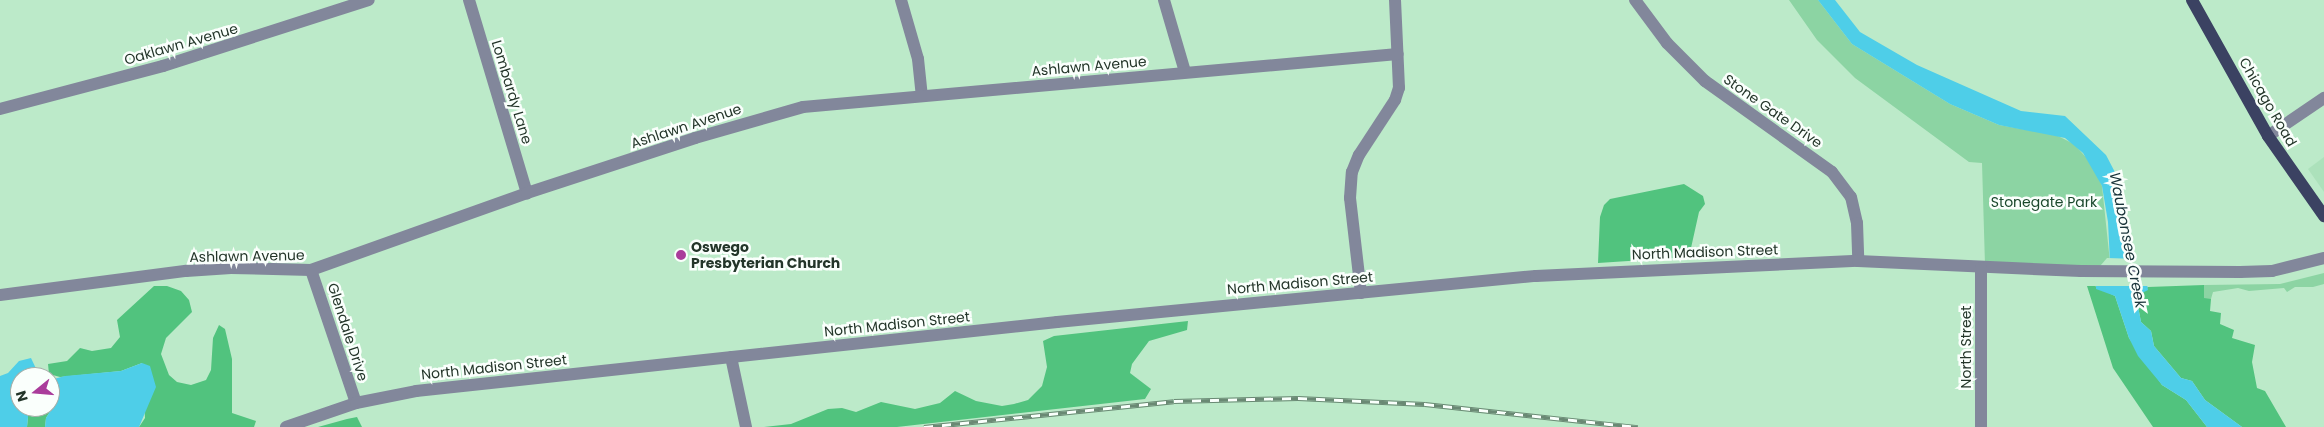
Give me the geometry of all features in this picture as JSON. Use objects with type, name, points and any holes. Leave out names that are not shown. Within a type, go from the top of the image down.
[{"type":"main road","name":"Chicago Road","points":[[2192,0],[2268,136],[2324,216]]},
{"type":"street","name":"Oaklawn Avenue","points":[[0,109],[163,66],[369,0]]},
{"type":"street","name":"Lombardy Lane","points":[[469,0],[527,193]]},
{"type":"street","points":[[901,0],[918,59],[922,96]]},
{"type":"street","points":[[1164,0],[1185,72]]},
{"type":"street","points":[[1361,293],[1350,198],[1352,172],[1359,155],[1396,100],[1400,88],[1394,0]]},
{"type":"street","name":"Stone Gate Drive","points":[[1635,0],[1667,44],[1705,81],[1832,172],[1851,197],[1858,223],[1858,261]]},
{"type":"street","name":"Ashlawn Avenue","points":[[0,295],[186,271],[231,268],[311,270],[527,193],[695,138],[803,107],[1398,54]]},
{"type":"street","points":[[2268,136],[2324,98]]},
{"type":"street","name":"North Madison Street","points":[[286,427],[356,403],[416,391],[1361,293],[1605,271],[1858,261],[2081,271],[2272,271],[2324,258]]},
{"type":"street","name":"North Street","points":[[1981,268],[1981,427]]},
{"type":"street","name":"Glendale Drive","points":[[311,270],[356,403]]},
{"type":"street","points":[[731,357],[746,427]]},
{"type":"shaded area","points":[[2324,157],[2324,192],[2308,169]]},
{"type":"green space","name":"Stonegate Park","points":[[1789,0],[1818,0],[1852,44],[1950,104],[1999,125],[2056,135],[2074,144],[2092,164],[2102,186],[2110,262],[2106,266],[1985,265],[1982,163],[1969,162],[1855,78],[1817,40]]},
{"type":"green space","points":[[1684,184],[1703,196],[1705,204],[1699,212],[1689,257],[1598,263],[1600,217],[1604,205],[1610,199]]},
{"type":"green space","points":[[2324,273],[2324,284],[2313,287],[2295,287],[2287,292],[2284,288],[2249,291],[2238,288],[2213,292],[2211,299],[2204,299],[2204,285],[2280,284]]},
{"type":"green space","points":[[2204,285],[2204,298],[2211,299],[2210,311],[2221,313],[2220,324],[2234,330],[2232,338],[2255,345],[2252,362],[2257,388],[2265,391],[2286,427],[2242,427],[2205,400],[2192,381],[2181,378],[2154,346],[2151,331],[2141,322],[2136,296],[2148,287]]},
{"type":"green space","points":[[154,286],[167,286],[181,291],[189,300],[192,312],[166,338],[161,354],[169,375],[177,382],[191,385],[206,380],[211,370],[213,338],[219,325],[225,329],[232,359],[232,413],[256,421],[254,427],[139,427],[145,418],[142,363],[121,371],[60,377],[60,367],[48,367],[48,364],[67,361],[80,348],[92,351],[111,348],[120,337],[117,320]]},
{"type":"green space","points":[[2087,286],[2095,286],[2115,296],[2129,338],[2162,385],[2186,400],[2207,427],[2153,427],[2113,368]]},
{"type":"green space","points":[[1188,321],[1187,330],[1149,341],[1132,364],[1130,373],[1151,389],[1145,399],[897,427],[764,427],[791,424],[828,409],[842,408],[856,412],[881,402],[915,409],[940,403],[955,391],[976,401],[1002,406],[1014,404],[1028,400],[1042,386],[1047,367],[1043,341],[1054,336]]},
{"type":"green space","points":[[28,417],[47,417],[45,427],[27,427]]},
{"type":"green space","points":[[357,417],[362,427],[318,427],[347,419]]},
{"type":"water","name":"Waubonsee Creek","points":[[1818,0],[1835,0],[1860,32],[1917,65],[2021,111],[2065,116],[2106,155],[2118,178],[2131,245],[2147,284],[2148,290],[2136,296],[2141,322],[2151,331],[2154,346],[2181,378],[2192,381],[2205,400],[2242,427],[2207,427],[2186,400],[2162,385],[2138,356],[2129,338],[2115,296],[2096,289],[2096,273],[2110,262],[2108,222],[2102,186],[2083,153],[2065,138],[1999,125],[1950,104],[1852,44]]},
{"type":"water","points":[[31,358],[35,367],[14,367],[19,361]]},
{"type":"water","points":[[142,363],[150,366],[156,387],[139,427],[45,427],[47,417],[60,417],[60,377],[121,371]]},
{"type":"water","points":[[10,371],[10,417],[28,417],[27,427],[0,427],[0,376]]},
{"type":"pier","points":[[2107,258],[2139,259],[2150,286],[2092,286],[2094,273]]},
{"type":"railway","points":[[924,427],[1174,401],[1298,398],[1425,404],[1638,427]]},
{"type":"place","name":"Oswego Presbyterian Church","points":[[681,255]]}]
